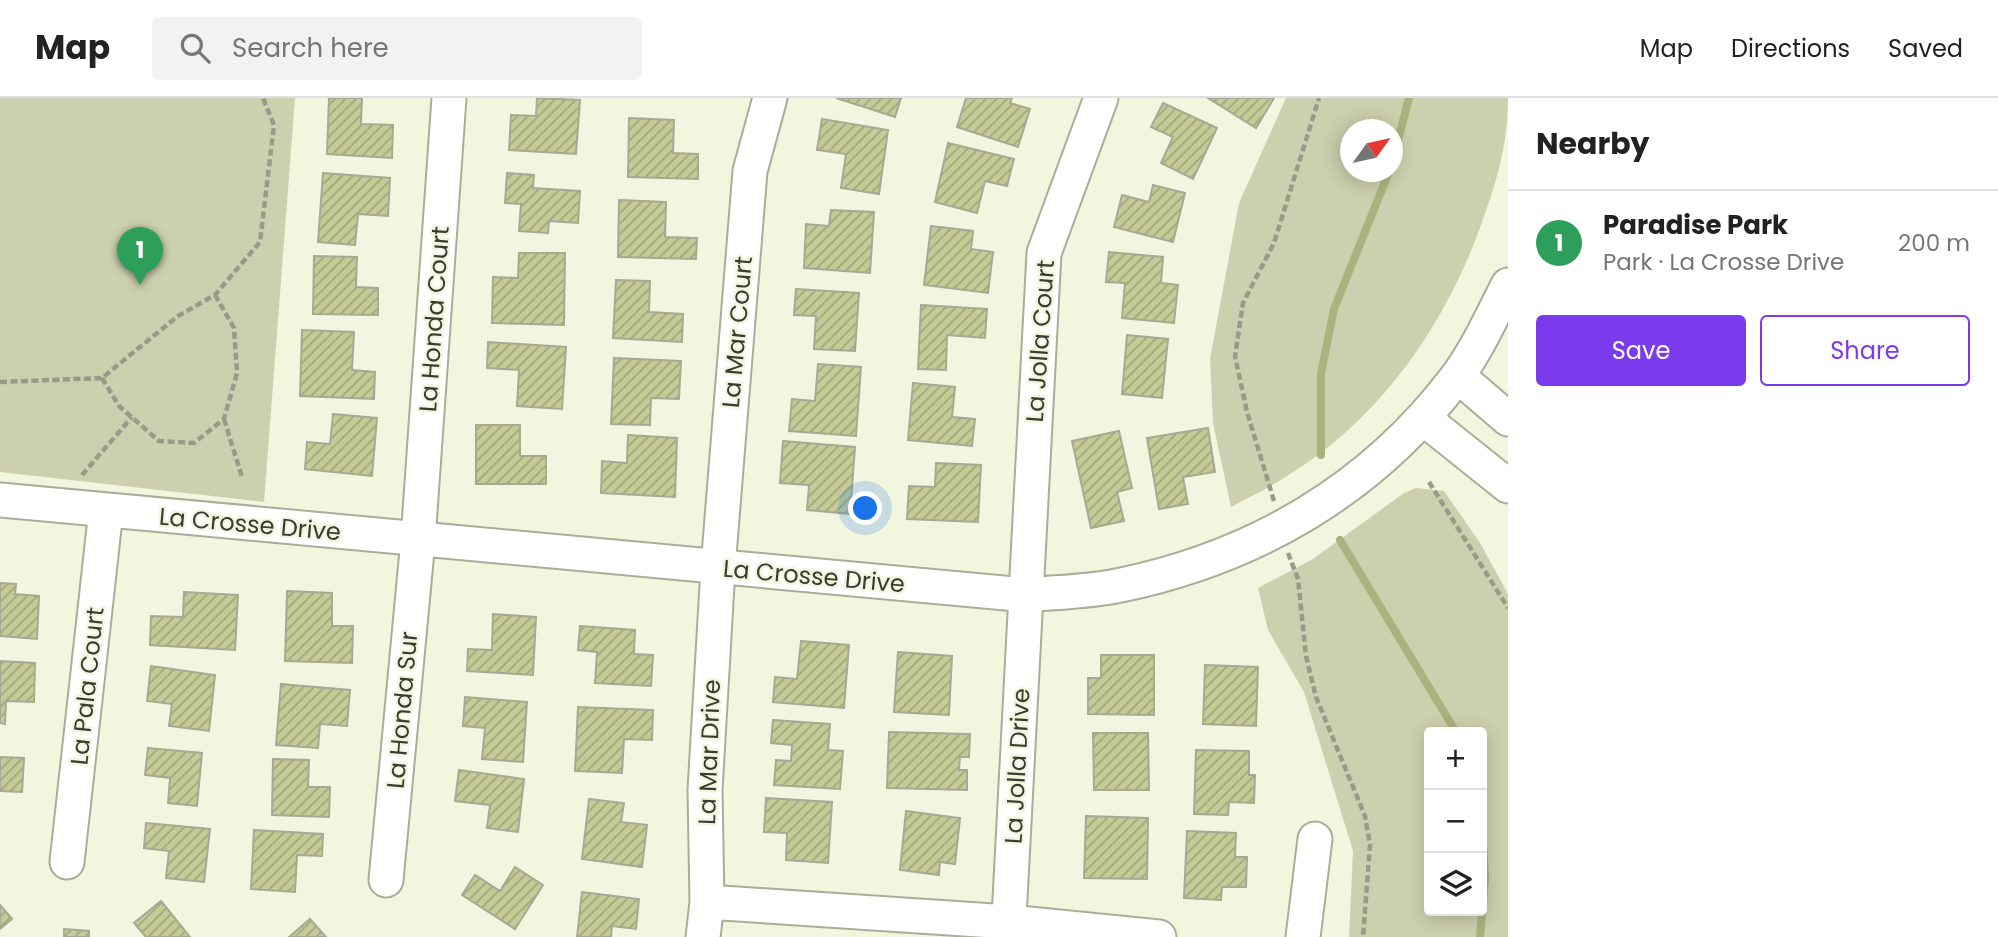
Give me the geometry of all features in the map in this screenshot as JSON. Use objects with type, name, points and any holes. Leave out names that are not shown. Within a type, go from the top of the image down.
[{"type":"street","name":"La Honda Court","points":[[418,540],[449,98]]},
{"type":"street","name":"La Mar Court","points":[[719,568],[750,171],[770,98]]},
{"type":"street","name":"La Jolla Court","points":[[1026,594],[1044,253],[1101,98]]},
{"type":"street","name":"La Crosse Drive","points":[[0,500],[719,568],[1026,594],[1119,586],[1171,573],[1249,546],[1300,519],[1392,449],[1423,418],[1458,376],[1508,285]]},
{"type":"street","points":[[1458,376],[1508,419]]},
{"type":"street","points":[[1423,418],[1508,486]]},
{"type":"street","name":"La Pala Court","points":[[67,862],[106,510]]},
{"type":"street","name":"La Honda Sur","points":[[386,880],[418,540]]},
{"type":"street","name":"La Mar Drive","points":[[703,937],[707,902],[705,790],[719,568]]},
{"type":"street","name":"La Jolla Drive","points":[[1009,930],[1026,594]]},
{"type":"street","points":[[1303,937],[1315,839]]},
{"type":"street","points":[[707,902],[1009,930],[1159,937]]},
{"type":"path","points":[[0,382],[102,377],[178,316],[215,295],[260,243],[274,125],[263,98]]},
{"type":"path","points":[[1274,500],[1247,412],[1235,356],[1243,303],[1274,243],[1319,98]]},
{"type":"path","points":[[215,295],[234,328],[237,373],[225,419],[242,477]]},
{"type":"path","points":[[102,377],[119,406],[159,441],[194,443],[225,419]]},
{"type":"path","points":[[82,475],[132,417]]},
{"type":"path","points":[[1429,482],[1508,608]]},
{"type":"path","points":[[1290,557],[1298,579],[1306,656],[1316,696],[1365,816],[1370,845],[1363,937]]},
{"type":"green space","points":[[0,98],[295,98],[264,502],[0,472]]},
{"type":"green space","points":[[1286,98],[1508,98],[1503,148],[1486,212],[1465,265],[1427,335],[1379,399],[1351,427],[1287,476],[1231,507],[1213,423],[1210,359],[1239,203]]},
{"type":"green space","points":[[1416,488],[1444,491],[1480,543],[1508,594],[1508,937],[1349,937],[1353,851],[1304,692],[1268,630],[1258,588],[1313,559],[1404,493]]},
{"type":"building","points":[[329,98],[362,98],[361,124],[393,125],[392,158],[327,154]]},
{"type":"building","points":[[537,98],[580,100],[576,154],[509,150],[511,115],[536,116]]},
{"type":"building","points":[[836,98],[901,98],[895,117]]},
{"type":"building","points":[[966,98],[1012,98],[1010,103],[1030,109],[1018,147],[957,127]]},
{"type":"building","points":[[1208,98],[1274,98],[1256,128]]},
{"type":"building","points":[[1163,103],[1217,128],[1193,179],[1161,163],[1173,137],[1151,127]]},
{"type":"building","points":[[629,118],[674,120],[673,153],[698,154],[698,179],[628,177]]},
{"type":"building","points":[[822,119],[888,130],[879,194],[841,188],[846,154],[817,150]]},
{"type":"building","points":[[948,143],[1014,159],[1007,186],[985,181],[977,213],[935,202]]},
{"type":"building","points":[[323,173],[390,178],[388,216],[358,214],[355,245],[318,242]]},
{"type":"building","points":[[507,173],[534,175],[533,188],[580,191],[578,223],[549,221],[548,233],[519,231],[521,204],[505,203]]},
{"type":"building","points":[[1153,185],[1185,193],[1173,242],[1114,227],[1122,195],[1149,202]]},
{"type":"building","points":[[619,200],[666,202],[665,237],[697,238],[696,259],[618,257]]},
{"type":"building","points":[[831,210],[874,212],[870,273],[804,268],[806,224],[829,226]]},
{"type":"building","points":[[931,226],[973,231],[971,249],[993,252],[988,293],[924,285]]},
{"type":"building","points":[[1109,252],[1163,257],[1161,283],[1178,285],[1174,323],[1122,318],[1125,283],[1106,282]]},
{"type":"building","points":[[519,253],[565,253],[564,325],[492,323],[493,277],[518,278]]},
{"type":"building","points":[[314,256],[357,257],[356,287],[378,288],[378,315],[313,314]]},
{"type":"building","points":[[616,280],[650,281],[649,312],[683,314],[682,342],[613,338]]},
{"type":"building","points":[[796,289],[859,293],[855,351],[814,349],[816,316],[794,315]]},
{"type":"building","points":[[921,305],[987,309],[985,338],[947,335],[946,370],[918,369]]},
{"type":"building","points":[[302,330],[354,332],[352,370],[375,372],[374,399],[300,396]]},
{"type":"building","points":[[1127,335],[1168,339],[1162,398],[1122,394]]},
{"type":"building","points":[[488,342],[566,347],[562,409],[517,406],[519,370],[487,368]]},
{"type":"building","points":[[614,358],[681,361],[679,399],[651,398],[650,425],[611,424]]},
{"type":"building","points":[[818,364],[861,367],[856,436],[789,431],[792,399],[815,401]]},
{"type":"building","points":[[913,383],[955,387],[952,417],[975,419],[972,446],[908,440]]},
{"type":"building","points":[[333,414],[377,418],[372,476],[305,469],[307,442],[330,444]]},
{"type":"building","points":[[476,425],[520,425],[520,456],[546,456],[546,484],[476,484]]},
{"type":"building","points":[[1208,428],[1215,472],[1183,477],[1188,504],[1159,509],[1147,438]]},
{"type":"building","points":[[1119,431],[1132,488],[1117,492],[1124,521],[1091,528],[1072,441]]},
{"type":"building","points":[[628,435],[677,438],[675,497],[601,493],[602,461],[627,463]]},
{"type":"building","points":[[783,441],[855,447],[850,514],[807,510],[809,485],[780,483]]},
{"type":"building","points":[[936,463],[981,465],[978,522],[907,519],[909,486],[935,487]]},
{"type":"building","points":[[0,583],[16,584],[15,594],[39,596],[37,639],[0,636]]},
{"type":"building","points":[[287,591],[332,593],[332,626],[353,626],[352,663],[285,661]]},
{"type":"building","points":[[184,592],[238,595],[235,650],[150,645],[151,616],[183,617]]},
{"type":"building","points":[[493,614],[536,617],[533,675],[467,671],[468,649],[492,650]]},
{"type":"building","points":[[580,626],[635,630],[634,654],[653,655],[651,686],[595,683],[597,652],[578,650]]},
{"type":"building","points":[[801,641],[849,645],[844,708],[773,702],[775,677],[797,679]]},
{"type":"building","points":[[898,652],[952,656],[949,715],[894,712]]},
{"type":"building","points":[[1101,655],[1154,655],[1154,715],[1088,714],[1088,678],[1101,678]]},
{"type":"building","points":[[0,661],[35,663],[34,702],[6,701],[5,724],[0,723]]},
{"type":"building","points":[[1205,665],[1258,667],[1256,726],[1203,724]]},
{"type":"building","points":[[151,666],[215,675],[209,731],[169,726],[172,704],[147,701]]},
{"type":"building","points":[[281,684],[350,690],[347,726],[320,724],[318,748],[276,745]]},
{"type":"building","points":[[465,697],[527,702],[523,762],[482,759],[485,728],[463,726]]},
{"type":"building","points":[[578,707],[653,710],[652,740],[624,739],[622,773],[575,771]]},
{"type":"building","points":[[773,720],[830,724],[828,750],[843,751],[840,789],[774,785],[776,760],[791,761],[792,745],[771,743]]},
{"type":"building","points":[[889,732],[970,734],[969,757],[960,757],[959,770],[967,770],[967,790],[887,788]]},
{"type":"building","points":[[1093,733],[1148,733],[1149,790],[1094,790]]},
{"type":"building","points":[[148,748],[202,753],[197,806],[168,803],[170,778],[145,775]]},
{"type":"building","points":[[1196,750],[1249,751],[1249,775],[1255,775],[1254,803],[1229,802],[1228,815],[1194,814]]},
{"type":"building","points":[[0,757],[24,758],[22,792],[0,791]]},
{"type":"building","points":[[273,759],[309,760],[308,787],[330,787],[329,817],[272,815]]},
{"type":"building","points":[[459,770],[524,779],[518,832],[487,828],[490,805],[455,801]]},
{"type":"building","points":[[766,798],[832,802],[828,863],[786,860],[787,833],[764,832]]},
{"type":"building","points":[[589,799],[624,803],[621,822],[647,825],[642,867],[582,859]]},
{"type":"building","points":[[906,811],[960,818],[955,864],[940,862],[939,875],[900,870]]},
{"type":"building","points":[[1086,816],[1148,818],[1147,879],[1084,878]]},
{"type":"building","points":[[146,823],[210,829],[204,882],[166,878],[169,851],[144,848]]},
{"type":"building","points":[[254,830],[323,834],[322,856],[297,855],[295,892],[251,889]]},
{"type":"building","points":[[1187,831],[1236,833],[1235,857],[1247,857],[1246,887],[1222,887],[1221,900],[1184,898]]},
{"type":"building","points":[[515,867],[543,885],[515,929],[462,895],[475,875],[500,891]]},
{"type":"building","points":[[582,892],[639,899],[636,929],[612,926],[611,937],[577,937]]},
{"type":"building","points":[[161,901],[190,937],[146,937],[134,923]]},
{"type":"building","points":[[0,905],[12,919],[0,929]]},
{"type":"building","points":[[310,919],[326,937],[289,937]]},
{"type":"building","points":[[64,929],[89,931],[89,937],[64,937]]},
{"type":"waterway","points":[[1403,121],[1409,98]]},
{"type":"waterway","points":[[1321,455],[1321,373],[1334,309],[1385,182]]},
{"type":"waterway","points":[[1340,540],[1453,727]]},
{"type":"waterway","points":[[1480,937],[1485,878],[1484,853]]},
{"type":"place","name":"Paradise Park","points":[[140,285]]}]
